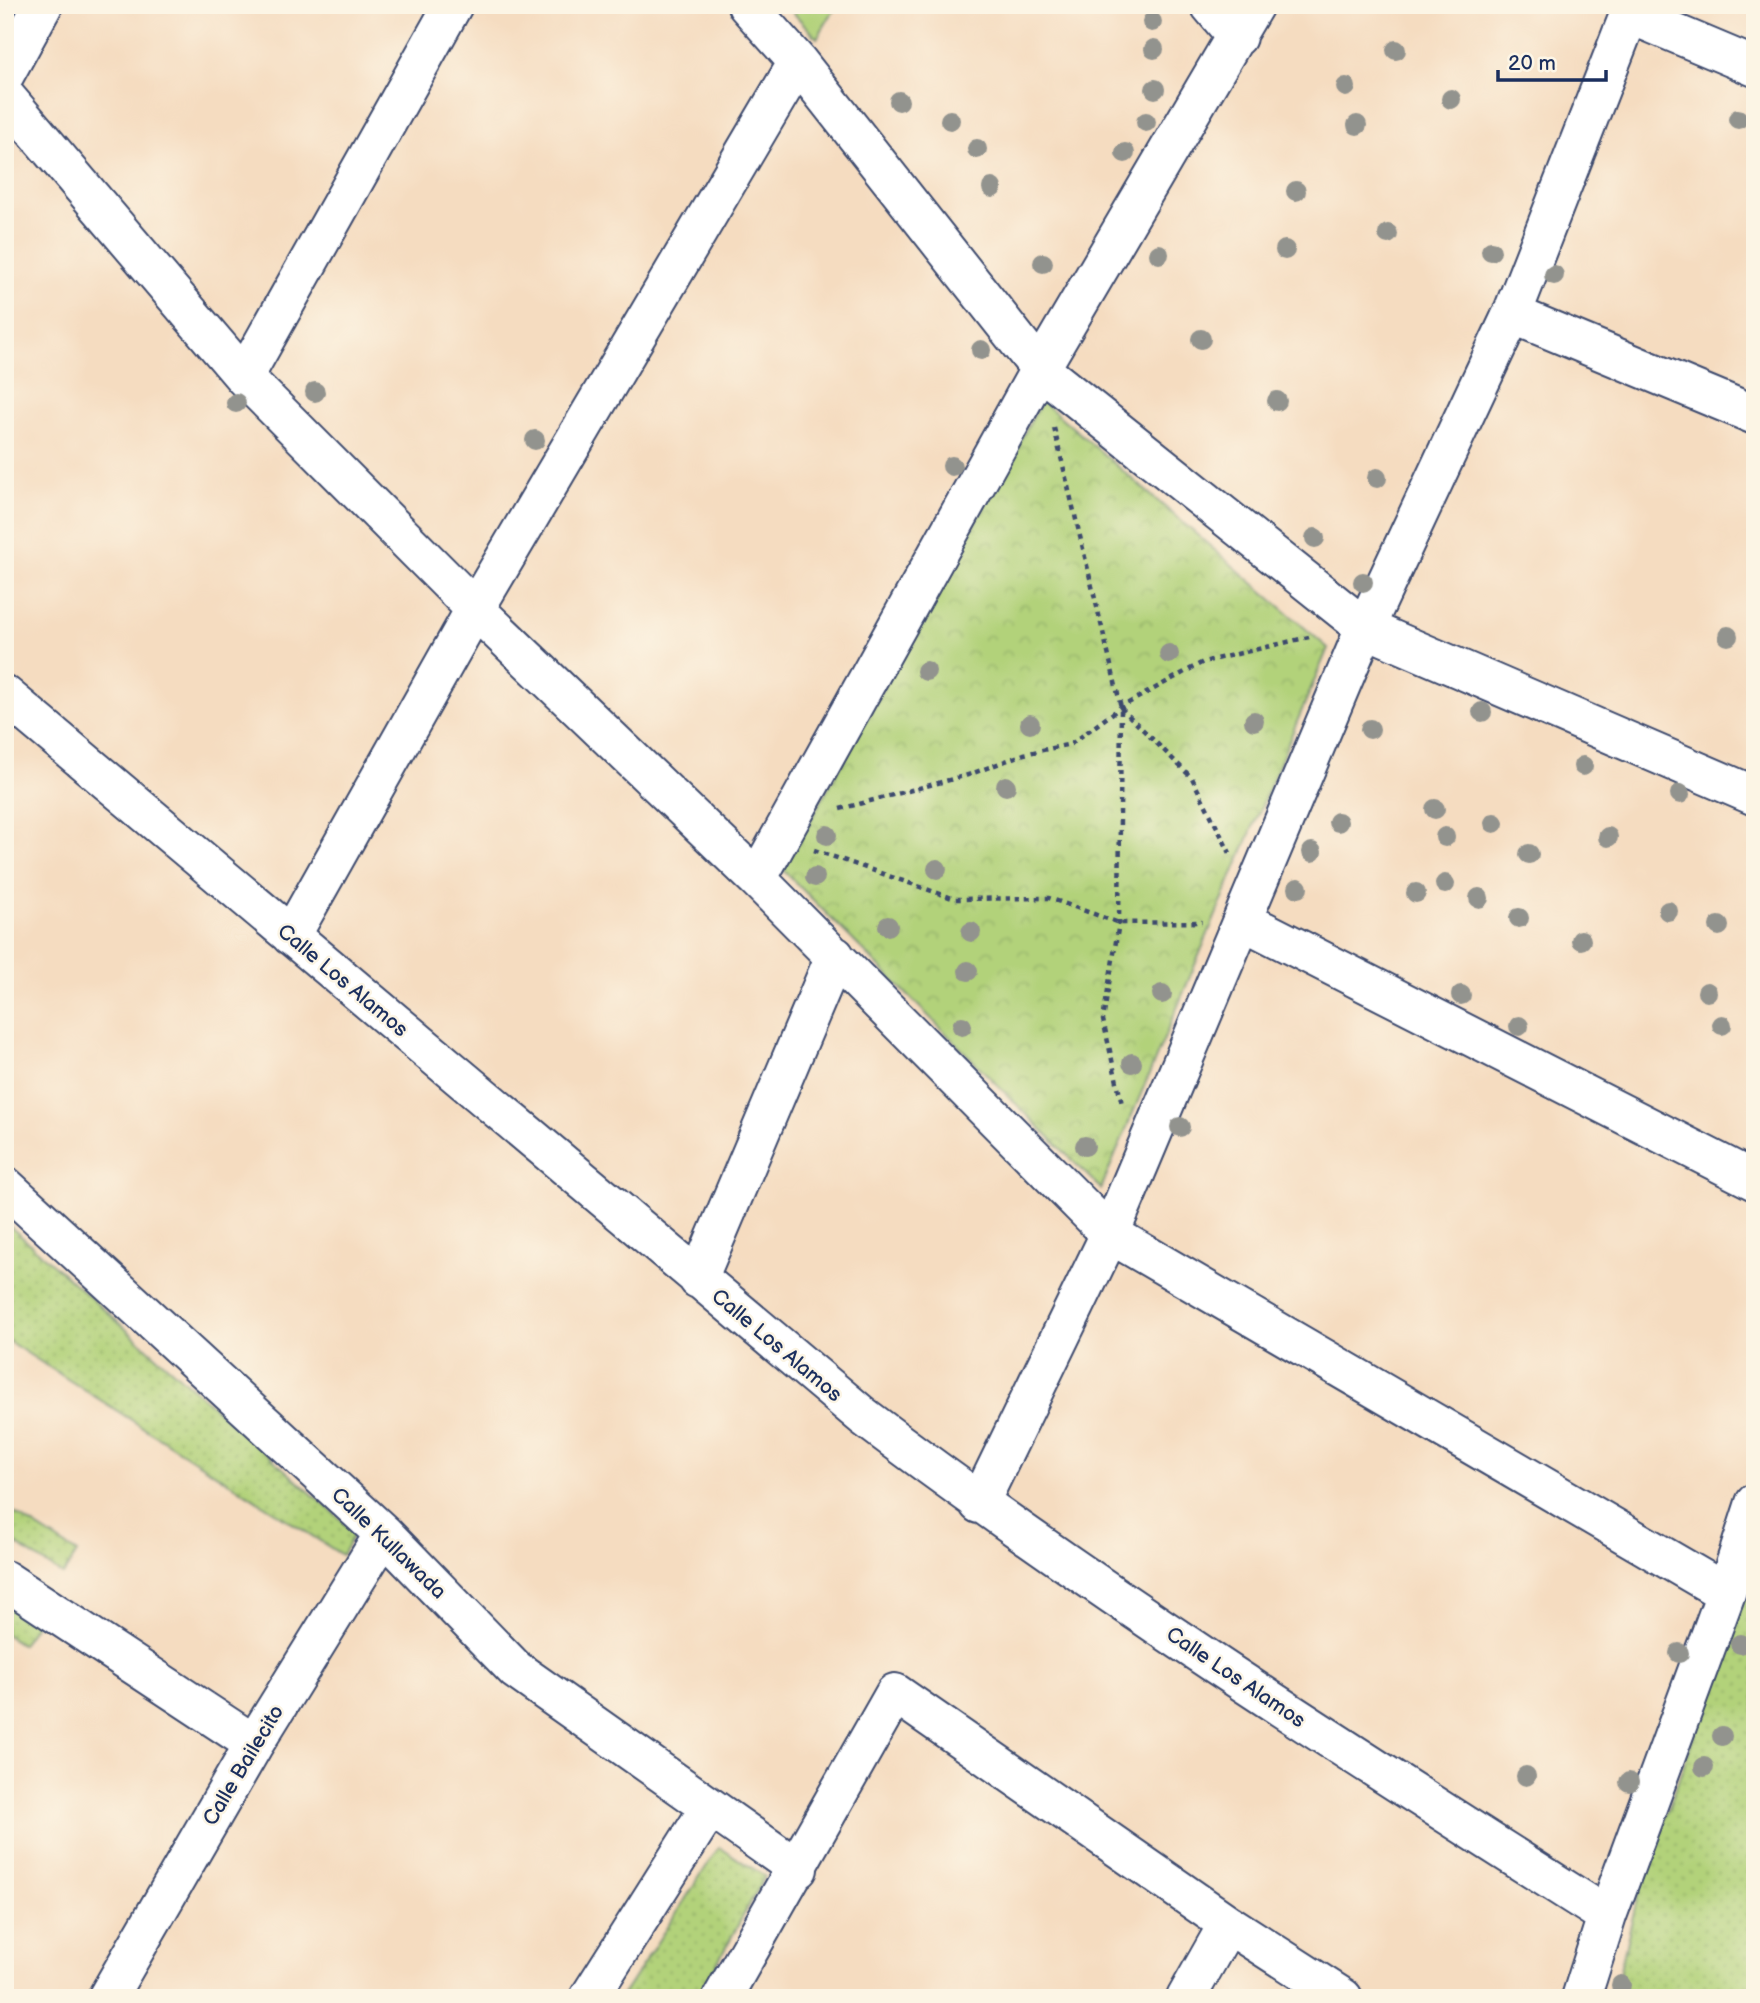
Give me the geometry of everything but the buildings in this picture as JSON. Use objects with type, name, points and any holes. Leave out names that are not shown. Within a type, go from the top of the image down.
[{"type":"street","points":[[5,74],[43,5]]},
{"type":"street","points":[[244,377],[453,5]]},
{"type":"street","points":[[747,5],[798,62],[1040,369],[1365,628],[1755,796]]},
{"type":"street","points":[[757,879],[1040,369],[1246,21],[1210,5]]},
{"type":"street","points":[[979,1504],[1110,1234],[1365,628],[1512,314],[1631,10],[1755,67]]},
{"type":"street","points":[[291,936],[475,609],[798,62]]},
{"type":"street","points":[[5,96],[244,377],[475,609],[835,956],[1110,1234],[1726,1593]]},
{"type":"street","points":[[1512,314],[1755,415]]},
{"type":"street","name":"Calle Los Alamos","points":[[5,695],[863,1416],[979,1504],[1345,1750],[1607,1916]]},
{"type":"street","points":[[1248,910],[1755,1181]]},
{"type":"street","points":[[698,1279],[835,956]]},
{"type":"street","name":"Calle Kullawada","points":[[5,1186],[384,1534],[516,1670],[798,1869]]},
{"type":"street","points":[[1581,1998],[1607,1916],[1726,1593],[1755,1503]]},
{"type":"street","name":"Calle Bailecito","points":[[107,1998],[254,1744],[384,1534]]},
{"type":"street","points":[[5,1580],[254,1744]]},
{"type":"street","points":[[722,1998],[798,1869],[895,1693],[1228,1924],[1343,1998]]},
{"type":"street","points":[[589,1998],[710,1807]]},
{"type":"street","points":[[1186,1998],[1228,1924]]},
{"type":"path","points":[[1053,423],[1121,707],[1119,923],[1103,1020],[1123,1109]]},
{"type":"path","points":[[784,831],[968,775],[1024,754],[1071,744],[1121,707],[1203,662],[1290,640],[1365,628]]},
{"type":"path","points":[[784,831],[955,899],[1049,898],[1119,923],[1248,910],[1192,778],[1121,707]]},
{"type":"green space","points":[[786,5],[837,5],[817,38]]},
{"type":"green space","points":[[1042,401],[1328,648],[1101,1189],[783,870]]},
{"type":"green space","points":[[5,1222],[355,1532],[342,1555],[5,1339]]},
{"type":"green space","points":[[5,1507],[77,1553],[63,1575],[5,1537]]},
{"type":"green space","points":[[1755,1562],[1755,1998],[1613,1998],[1638,1895]]},
{"type":"green space","points":[[5,1603],[36,1623],[22,1645],[5,1634]]},
{"type":"green space","points":[[719,1847],[765,1876],[698,1998],[621,1998]]}]
